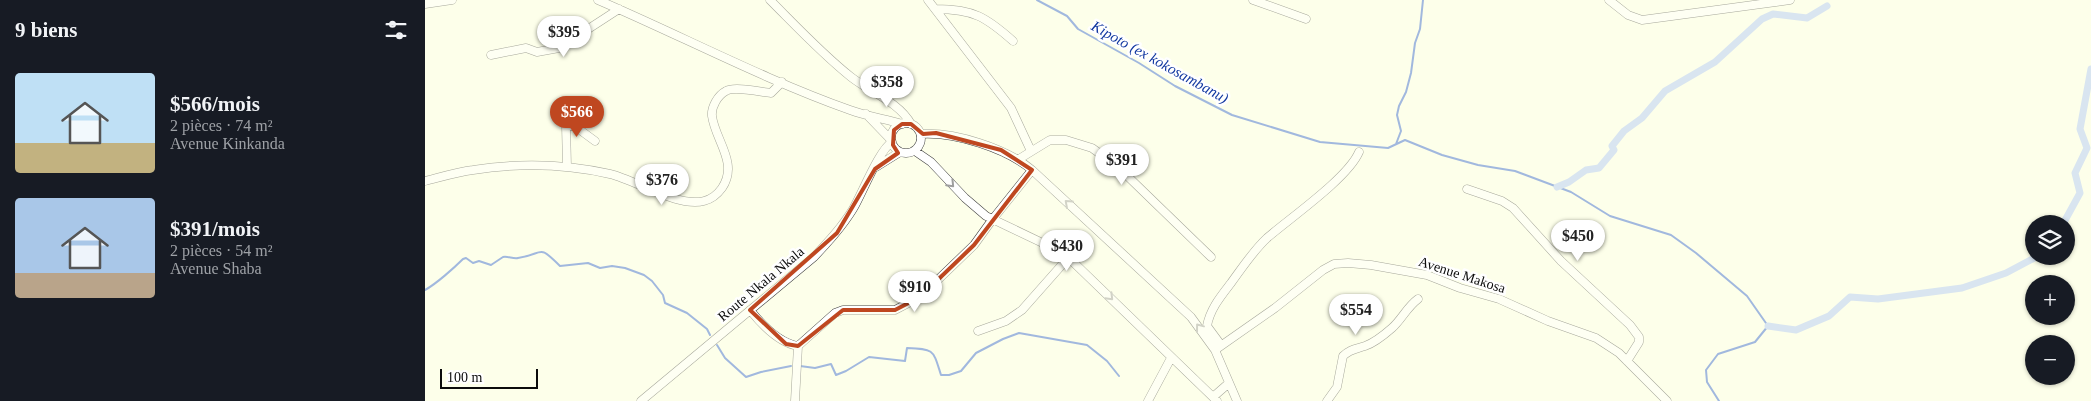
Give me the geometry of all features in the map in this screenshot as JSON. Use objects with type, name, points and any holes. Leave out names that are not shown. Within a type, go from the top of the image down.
[{"type":"street","points":[[425,4],[452,0]]},
{"type":"street","points":[[598,0],[741,66],[845,108],[902,124],[916,126],[922,140],[915,151],[910,153],[900,152],[866,114]]},
{"type":"street","points":[[770,0],[850,76],[895,106],[911,124]]},
{"type":"street","points":[[928,0],[1011,108],[1031,151]]},
{"type":"street","points":[[1253,0],[1307,19]]},
{"type":"street","points":[[1609,0],[1628,15],[1641,20],[1790,0]]},
{"type":"street","points":[[491,55],[526,48],[537,52],[559,48],[619,9]]},
{"type":"street","points":[[936,9],[961,10],[977,15],[991,21],[1013,41]]},
{"type":"street","points":[[425,181],[473,170],[567,167],[611,174],[679,201],[703,202],[717,195],[724,185],[727,175],[728,162],[711,115],[715,101],[726,90],[738,89],[771,93],[782,82]]},
{"type":"street","points":[[563,114],[566,125],[567,167]]},
{"type":"street","points":[[891,141],[894,130],[902,124]]},
{"type":"street","points":[[566,125],[576,127],[595,141]]},
{"type":"street","points":[[921,134],[936,133],[1001,150],[1019,159],[1178,303],[1218,348]]},
{"type":"street","points":[[1019,159],[1050,140],[1057,139],[1086,146],[1103,154],[1211,256]]},
{"type":"street","name":"Route Nkala Nkala","points":[[641,401],[814,257],[837,233],[853,209],[883,151],[891,141]]},
{"type":"street","points":[[915,151],[931,162],[974,207],[992,220],[1053,248],[1068,258],[1095,281],[1171,358],[1215,399],[1229,383]]},
{"type":"street","points":[[875,168],[900,152]]},
{"type":"street","points":[[1237,401],[1218,348],[1207,326],[1214,305],[1247,260],[1265,240],[1318,197],[1351,165],[1359,152]]},
{"type":"street","points":[[795,401],[798,346],[835,313],[843,310],[895,310],[920,297],[974,245],[1032,170]]},
{"type":"street","points":[[1467,189],[1502,201],[1513,208],[1561,261],[1630,325],[1639,337],[1639,342],[1627,361]]},
{"type":"street","points":[[978,331],[1005,321],[1022,310],[1068,258]]},
{"type":"street","name":"Avenue Makosa","points":[[1218,348],[1275,308],[1323,270],[1334,264],[1347,263],[1427,275],[1460,288],[1499,299],[1548,321],[1596,338],[1612,347],[1667,401]]},
{"type":"street","points":[[1327,401],[1337,387],[1343,356],[1354,348],[1373,342],[1392,328],[1410,305],[1419,299]]},
{"type":"street","points":[[750,310],[761,324],[786,344],[798,346]]},
{"type":"street","points":[[1148,401],[1171,358]]},
{"type":"highlighted area","points":[[902,124],[911,124],[923,134],[936,133],[1001,150],[1032,170],[974,245],[920,297],[895,310],[843,310],[798,346],[786,344],[750,310],[837,233],[875,169],[898,153],[893,145],[894,130]]},
{"type":"waterway","name":"Kipoto (ex kokosambanu)","points":[[1037,0],[1067,16],[1078,29],[1139,63],[1175,86],[1232,115],[1320,142],[1388,148],[1405,140],[1442,155],[1478,165],[1515,171],[1571,192],[1610,216],[1671,235],[1696,253],[1747,296],[1768,326],[1755,342],[1718,354],[1706,370],[1707,382],[1719,401]]},
{"type":"waterway","points":[[1396,144],[1401,131],[1397,115],[1411,73],[1415,43],[1420,29],[1423,0]]},
{"type":"waterway","points":[[1557,187],[1569,182],[1586,170],[1599,168],[1614,150],[1612,146],[1624,131],[1642,118],[1665,91],[1715,62],[1762,19],[1773,14],[1807,18],[1827,6]]},
{"type":"waterway","points":[[2068,215],[2080,193],[2075,173],[2087,148],[2080,129],[2091,69]]},
{"type":"waterway","points":[[425,290],[466,258],[473,263],[479,261],[491,265],[503,257],[518,258],[544,252],[560,266],[588,263],[600,268],[612,266],[625,268],[644,275],[652,281],[663,295],[665,303],[687,313],[707,329],[710,335]]},
{"type":"waterway","points":[[1768,326],[1796,330],[1829,316],[1850,297],[1878,299],[1962,288],[2006,273],[2025,263]]},
{"type":"waterway","points":[[800,366],[815,368],[831,364],[836,375],[869,357],[905,361],[907,348],[916,348],[931,352],[941,375],[949,375],[961,371],[976,353],[1019,333],[1087,345],[1107,361],[1119,376]]},
{"type":"waterway","points":[[717,345],[725,358],[746,377],[791,366]]}]
